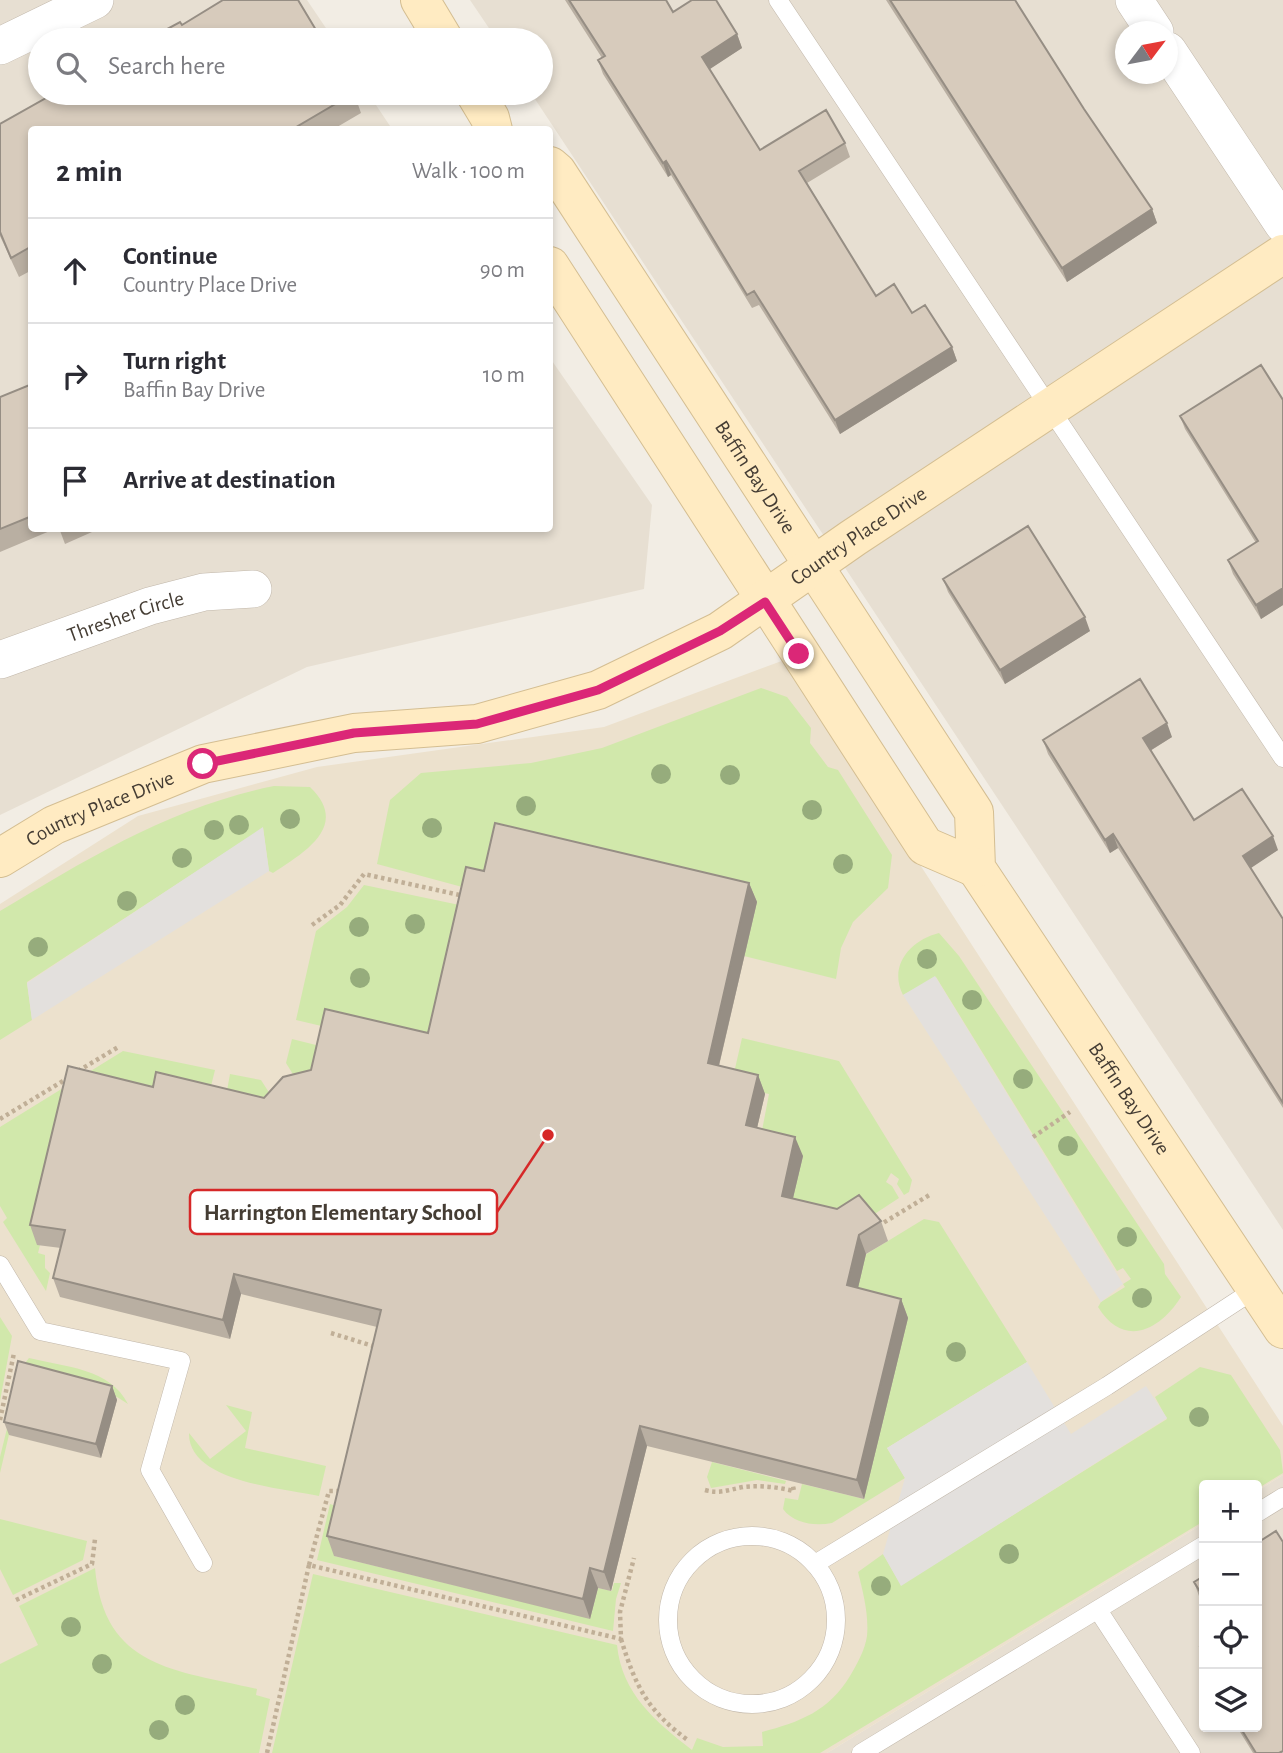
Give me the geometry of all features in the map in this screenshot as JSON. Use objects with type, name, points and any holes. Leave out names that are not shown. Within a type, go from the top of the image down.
[{"type":"street","points":[[37,28],[95,0]]},
{"type":"street","points":[[419,0],[436,28]]},
{"type":"street","points":[[1134,0],[1148,21]]},
{"type":"street","points":[[0,46],[28,32]]},
{"type":"street","points":[[1178,67],[1283,224]]},
{"type":"street","name":"Baffin Bay Drive","points":[[553,169],[974,812],[976,868],[1283,1329]]},
{"type":"street","name":"Country Place Drive","points":[[0,858],[54,825],[203,764],[354,733],[477,724],[598,690],[720,631],[1283,254]]},
{"type":"street","points":[[553,271],[925,846],[976,868]]},
{"type":"street","name":"Thresher Circle","points":[[0,660],[150,606],[204,593],[253,589]]},
{"type":"lane","points":[[778,0],[1283,758]]},
{"type":"lane","points":[[0,1265],[40,1331],[181,1361],[150,1470],[204,1563]]},
{"type":"lane","points":[[815,1564],[1107,1387],[1257,1288]]},
{"type":"lane","points":[[1262,1510],[1283,1497]]},
{"type":"lane","points":[[735,1536],[764,1536],[792,1545],[815,1564],[829,1586],[836,1612],[834,1639],[825,1663],[808,1683],[785,1698],[760,1704],[733,1703],[709,1692],[688,1676],[673,1650],[667,1621],[671,1592],[685,1566],[707,1547],[735,1536]]},
{"type":"lane","points":[[861,1753],[1199,1548]]},
{"type":"lane","points":[[1098,1610],[1191,1753]]},
{"type":"path","points":[[312,925],[340,905],[364,874],[464,896]]},
{"type":"path","points":[[0,1119],[120,1046]]},
{"type":"path","points":[[1033,1137],[1070,1112]]},
{"type":"path","points":[[872,1230],[931,1194]]},
{"type":"path","points":[[331,1333],[373,1343],[370,1356]]},
{"type":"path","points":[[0,1420],[14,1353]]},
{"type":"path","points":[[267,1753],[309,1565],[329,1491],[341,1492],[343,1480]]},
{"type":"path","points":[[705,1490],[719,1494],[743,1487],[772,1486],[794,1491],[793,1486]]},
{"type":"path","points":[[16,1600],[92,1564],[94,1539]]},
{"type":"path","points":[[634,1558],[620,1612],[621,1639],[632,1674],[644,1699],[662,1721],[689,1741]]},
{"type":"path","points":[[309,1565],[621,1639]]},
{"type":"shaded area","points":[[0,0],[307,0],[326,28],[28,28],[28,105],[376,105],[390,126],[28,126],[28,532],[553,532],[553,362],[652,505],[644,589],[307,667],[0,815]]},
{"type":"shaded area","points":[[470,0],[1283,0],[1283,1230],[553,126],[539,105],[553,105],[553,28],[489,28]]},
{"type":"shaded area","points":[[787,659],[1283,1426],[1283,1475],[1262,1488],[1262,1480],[1199,1480],[1199,1526],[827,1753],[0,1753],[0,904],[138,816],[317,767],[604,727]]},
{"type":"shaded area","points":[[263,827],[269,871],[32,1020],[27,983]]},
{"type":"shaded area","points":[[935,976],[1123,1284],[1101,1302],[903,995]]},
{"type":"shaded area","points":[[1027,1362],[1071,1434],[1146,1386],[1167,1418],[901,1586],[883,1554],[905,1478],[887,1448]]},
{"type":"shaded area","points":[[1283,1475],[1283,1753],[827,1753],[1199,1526],[1199,1732],[1262,1732],[1262,1488]]},
{"type":"green space","points":[[761,688],[787,697],[811,728],[810,743],[828,767],[838,770],[892,855],[888,888],[853,922],[841,948],[836,979],[744,956],[756,902],[466,888],[377,864],[390,800],[421,773],[531,763],[602,748]]},
{"type":"green space","points":[[274,786],[310,787],[321,801],[326,814],[324,826],[309,847],[273,873],[269,871],[263,828],[27,982],[32,1020],[0,1040],[0,911],[132,836],[201,807]]},
{"type":"green space","points":[[364,885],[469,907],[436,1053],[296,1020],[316,931],[347,907]]},
{"type":"green space","points":[[939,933],[959,956],[1164,1264],[1165,1274],[1181,1297],[1163,1318],[1152,1326],[1130,1331],[1119,1328],[1108,1320],[1098,1307],[1101,1302],[1125,1287],[1123,1284],[1131,1279],[1123,1268],[1117,1271],[936,977],[903,995],[898,974],[905,955],[919,941]]},
{"type":"green space","points":[[742,1038],[839,1061],[912,1180],[909,1192],[904,1195],[897,1184],[899,1179],[891,1173],[886,1182],[892,1186],[899,1198],[873,1215],[790,1215],[759,1146],[769,1094],[731,1086]]},
{"type":"green space","points":[[292,1039],[328,1048],[304,1092],[286,1063]]},
{"type":"green space","points":[[123,1051],[215,1070],[207,1102],[40,1245],[38,1253],[45,1255],[45,1268],[50,1273],[46,1291],[3,1222],[7,1218],[0,1206],[0,1127]]},
{"type":"green space","points":[[230,1074],[261,1080],[279,1108],[224,1107]]},
{"type":"green space","points":[[924,1219],[939,1222],[1027,1362],[887,1448],[905,1478],[832,1523],[812,1524],[799,1521],[783,1509],[785,1498],[798,1500],[802,1484],[864,1499],[824,1280]]},
{"type":"green space","points":[[0,1317],[12,1336],[0,1401]]},
{"type":"green space","points":[[29,1358],[98,1376],[120,1392],[128,1404],[117,1397],[23,1375],[0,1473],[0,1457],[22,1367]]},
{"type":"green space","points":[[1200,1367],[1231,1375],[1280,1450],[1283,1473],[1262,1486],[1262,1480],[1199,1480],[1199,1524],[820,1753],[272,1753],[313,1574],[617,1645],[626,1678],[642,1705],[692,1750],[697,1738],[723,1747],[763,1746],[762,1732],[801,1719],[823,1706],[842,1688],[855,1667],[867,1636],[865,1604],[858,1572],[883,1554],[901,1585],[1167,1419],[1155,1397]]},
{"type":"green space","points":[[226,1405],[252,1412],[245,1448],[326,1466],[319,1496],[240,1480],[204,1462],[193,1449],[189,1433],[210,1459],[246,1431]]},
{"type":"green space","points":[[712,1462],[786,1481],[785,1484],[757,1480],[711,1488],[707,1477]]},
{"type":"green space","points":[[330,1504],[345,1509],[334,1556],[590,1618],[598,1588],[612,1591],[614,1583],[621,1583],[616,1599],[613,1631],[317,1560]]},
{"type":"green space","points":[[0,1519],[87,1541],[83,1560],[13,1595],[0,1569]]},
{"type":"green space","points":[[95,1568],[101,1601],[113,1627],[129,1646],[149,1659],[173,1669],[257,1689],[256,1695],[270,1699],[259,1753],[0,1753],[0,1664],[38,1645],[19,1606]]},
{"type":"building","points":[[223,0],[298,0],[315,28],[169,28],[180,22],[182,25]]},
{"type":"building","points":[[569,0],[666,0],[673,12],[692,0],[716,0],[737,34],[702,57],[760,150],[826,110],[845,143],[799,171],[876,296],[894,284],[912,313],[925,305],[952,347],[835,420],[754,291],[747,295],[666,161],[663,163],[598,60],[605,56]]},
{"type":"building","points":[[890,0],[1015,0],[1152,209],[1062,268]]},
{"type":"building","points":[[34,105],[334,105],[298,126],[28,126],[28,248],[11,258],[0,232],[0,124]]},
{"type":"building","points":[[1261,365],[1283,400],[1283,588],[1256,605],[1228,560],[1258,541],[1180,416]]},
{"type":"building","points":[[28,386],[28,518],[0,529],[0,397]]},
{"type":"building","points":[[1028,526],[1085,617],[1000,670],[943,579]]},
{"type":"building","points":[[1140,679],[1167,723],[1143,738],[1194,820],[1242,789],[1273,836],[1243,856],[1283,919],[1283,1103],[1113,834],[1105,840],[1043,740]]},
{"type":"building","points":[[495,823],[749,883],[708,1063],[758,1075],[746,1125],[795,1137],[782,1196],[837,1209],[859,1195],[881,1221],[859,1235],[847,1285],[901,1299],[857,1480],[640,1426],[604,1572],[590,1568],[583,1599],[327,1536],[381,1310],[234,1274],[223,1320],[53,1278],[65,1230],[30,1225],[68,1066],[153,1087],[156,1072],[264,1098],[283,1077],[311,1070],[325,1009],[428,1033],[466,867],[484,871]]},
{"type":"building","points":[[18,1361],[112,1386],[96,1444],[4,1422]]},
{"type":"building","points":[[1276,1531],[1283,1542],[1283,1751],[1279,1753],[1256,1753],[1243,1732],[1262,1732],[1262,1540]]},
{"type":"place","name":"Harrington Elementary School","points":[[548,1135]]},
{"type":"route","points":[[203,764],[354,733],[477,724],[598,690],[720,631],[765,602],[799,654]]}]
